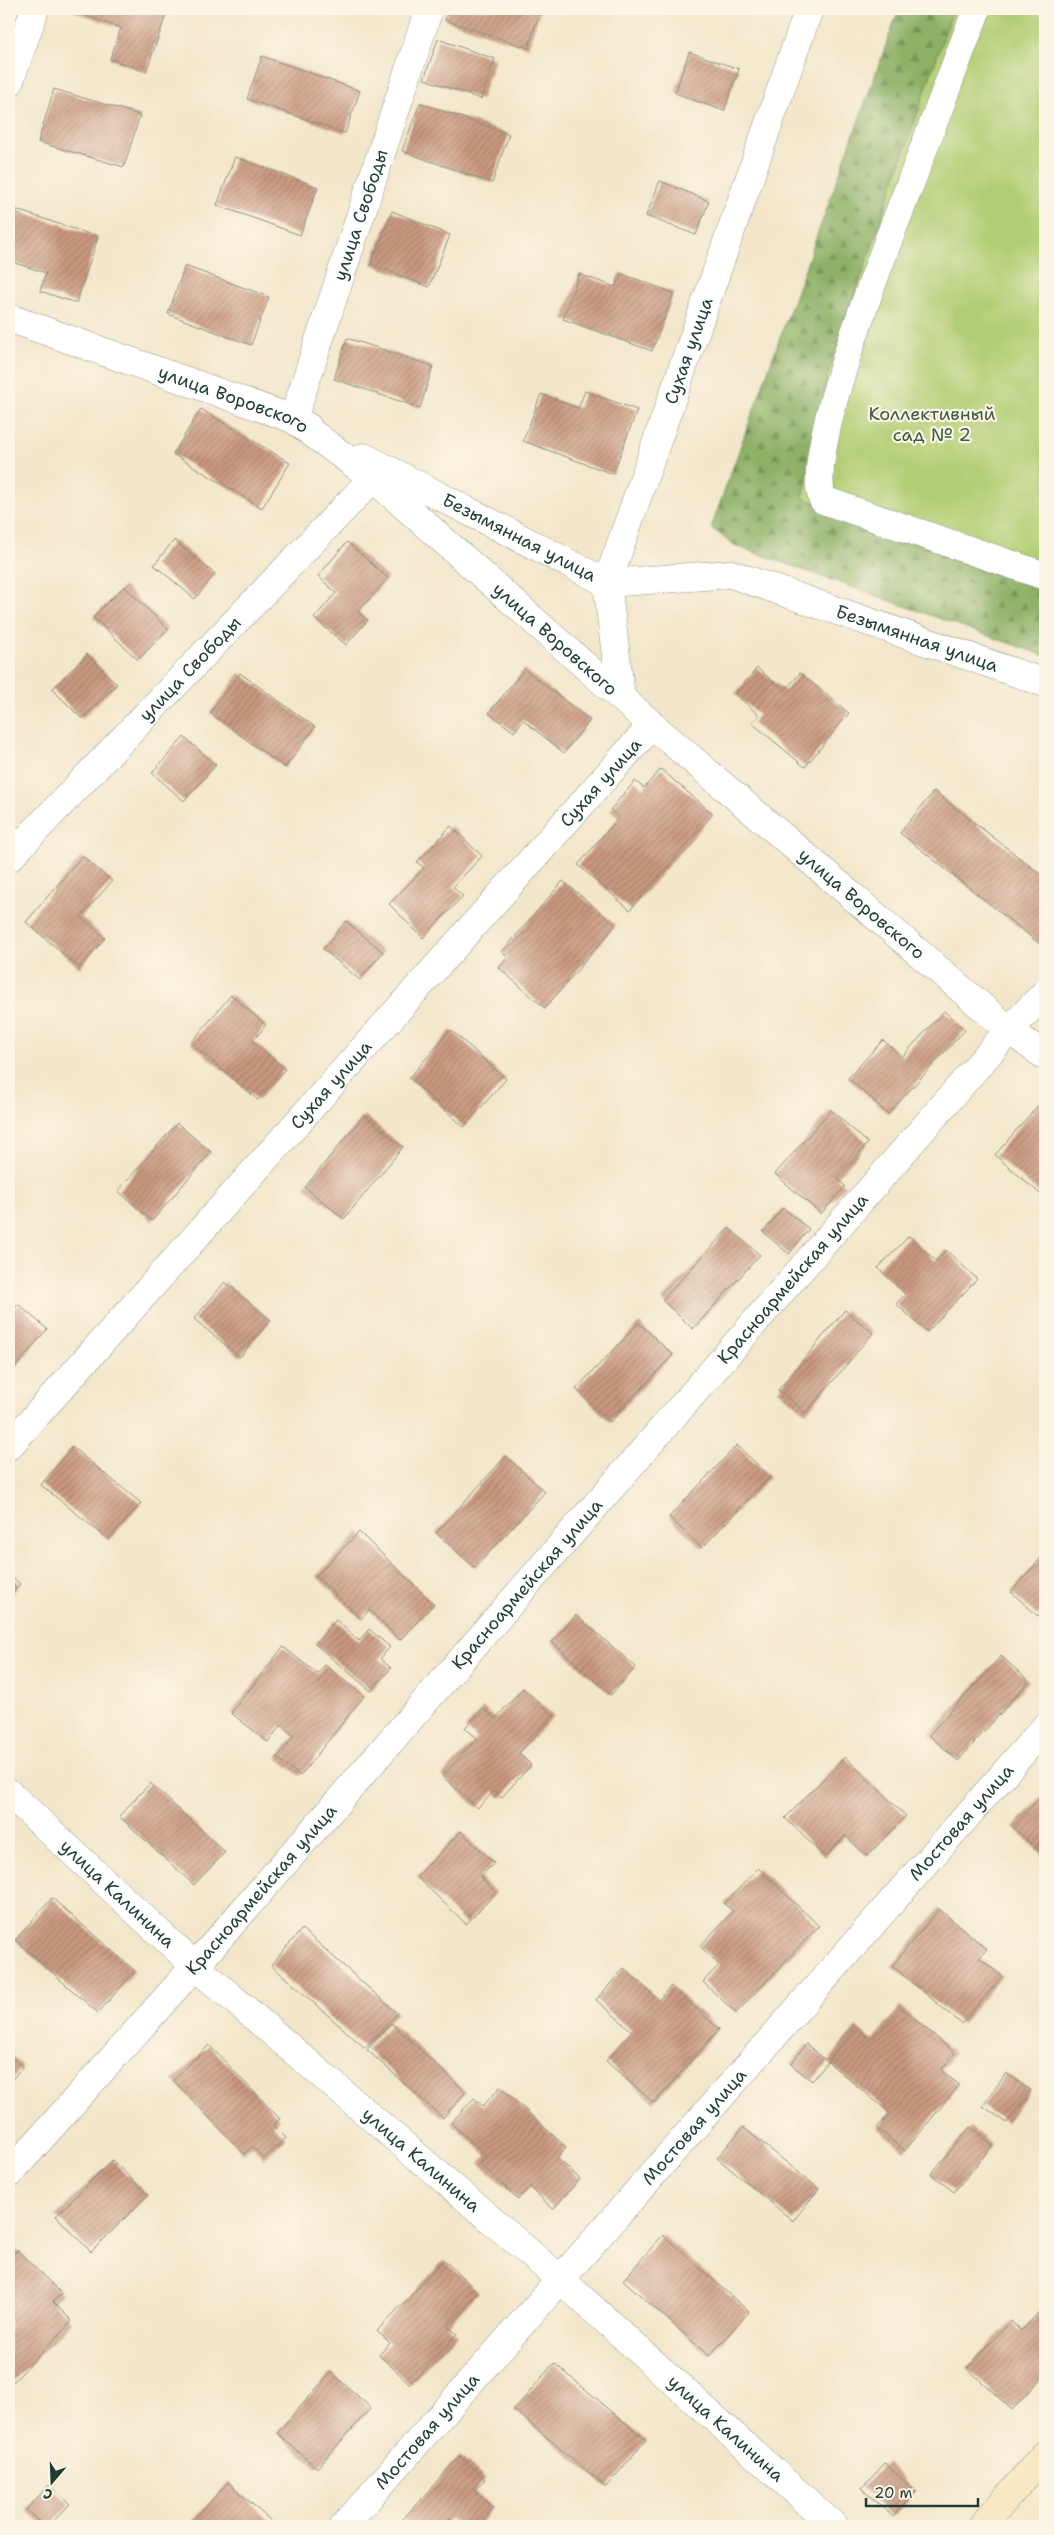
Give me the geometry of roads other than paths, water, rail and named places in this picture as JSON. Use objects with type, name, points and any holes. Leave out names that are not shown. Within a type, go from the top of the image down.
[{"type":"street","points":[[9,83],[34,9]]},
{"type":"street","name":"улица Свободы","points":[[293,419],[429,9]]},
{"type":"street","name":"Сухая улица","points":[[621,697],[607,583],[809,9]]},
{"type":"street","points":[[977,9],[854,333],[824,441],[820,493],[823,500],[1045,576]]},
{"type":"street","name":"улица Воровского","points":[[9,318],[293,419],[372,478],[652,725],[1009,1030],[1045,1056]]},
{"type":"street","name":"Безымянная улица","points":[[293,419],[607,583],[731,574],[1045,683]]},
{"type":"street","name":"улица Свободы","points":[[9,858],[372,478]]},
{"type":"street","name":"Сухая улица","points":[[9,1446],[652,725]]},
{"type":"street","name":"Красноармейская улица","points":[[9,2174],[195,1966],[1009,1030],[1045,993]]},
{"type":"street","name":"Мостовая улица","points":[[344,2526],[1045,1727]]},
{"type":"street","name":"улица Калинина","points":[[9,1793],[195,1966],[560,2279],[834,2526]]},
{"type":"street","points":[[982,2526],[1045,2454]]},
{"type":"park label","name":"Коллективный сад № 2","points":[[932,424]]}]
